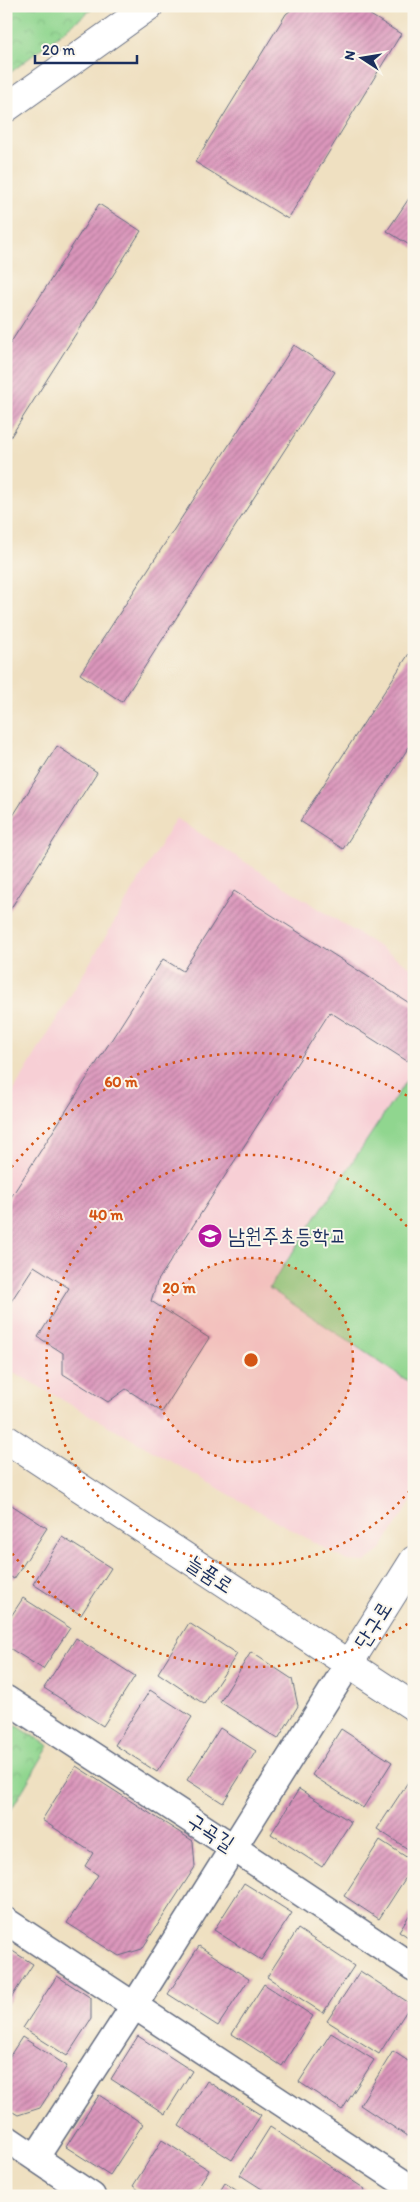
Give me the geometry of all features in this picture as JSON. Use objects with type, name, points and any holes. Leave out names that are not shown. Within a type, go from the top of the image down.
[{"type":"street","points":[[6,108],[149,6]]},
{"type":"street","name":"늘품로","points":[[6,1439],[414,1707]]},
{"type":"street","name":"단구로","points":[[348,1665],[414,1560]]},
{"type":"street","points":[[36,2157],[134,2006],[348,1665]]},
{"type":"street","name":"구곡길","points":[[6,1699],[414,1968]]},
{"type":"street","points":[[6,1921],[414,2190]]},
{"type":"street","points":[[6,2138],[92,2196]]},
{"type":"shaded area","name":"남원주초등학교","points":[[176,818],[414,969],[414,1496],[380,1551],[365,1562],[347,1561],[6,1368],[6,1104]]},
{"type":"green space","points":[[6,6],[96,6],[6,76]]},
{"type":"green space","points":[[414,1069],[414,1385],[269,1288]]},
{"type":"green space","points":[[6,1719],[49,1746],[6,1818]]},
{"type":"building","points":[[296,6],[356,6],[401,34],[288,219],[195,162],[286,14]]},
{"type":"building","points":[[414,191],[414,248],[387,231]]},
{"type":"building","points":[[99,204],[141,231],[6,444],[6,350]]},
{"type":"building","points":[[294,345],[335,372],[122,702],[80,674]]},
{"type":"building","points":[[414,646],[414,739],[343,849],[300,821]]},
{"type":"building","points":[[57,746],[97,772],[6,916],[6,827]]},
{"type":"building","points":[[234,891],[414,1006],[414,1051],[407,1061],[330,1012],[157,1282],[151,1301],[209,1338],[162,1412],[126,1389],[108,1402],[63,1374],[63,1353],[38,1337],[69,1288],[34,1266],[6,1309],[6,1205],[163,959],[183,971]]},
{"type":"building","points":[[7,1502],[47,1528],[14,1579],[6,1574]]},
{"type":"building","points":[[62,1537],[111,1568],[81,1615],[33,1584]]},
{"type":"building","points":[[23,1598],[70,1628],[43,1669],[6,1646],[6,1624]]},
{"type":"building","points":[[189,1623],[237,1654],[204,1704],[158,1673]]},
{"type":"building","points":[[76,1638],[135,1676],[103,1726],[44,1688]]},
{"type":"building","points":[[251,1652],[292,1679],[298,1706],[278,1739],[220,1702]]},
{"type":"building","points":[[150,1690],[192,1717],[157,1772],[115,1745]]},
{"type":"building","points":[[220,1728],[256,1751],[223,1803],[187,1780]]},
{"type":"building","points":[[341,1729],[392,1762],[363,1808],[312,1775]]},
{"type":"building","points":[[76,1766],[193,1841],[195,1867],[142,1949],[119,1956],[67,1923],[98,1875],[85,1866],[93,1853],[42,1820]]},
{"type":"building","points":[[414,1773],[414,1853],[377,1829]]},
{"type":"building","points":[[299,1789],[351,1822],[322,1867],[271,1834]]},
{"type":"building","points":[[380,1840],[414,1862],[414,1865],[379,1919],[344,1896]]},
{"type":"building","points":[[244,1883],[292,1913],[261,1960],[214,1930]]},
{"type":"building","points":[[414,1908],[414,1941],[399,1931]]},
{"type":"building","points":[[298,1929],[354,1966],[323,2013],[267,1977]]},
{"type":"building","points":[[199,1946],[249,1979],[218,2026],[168,1994]]},
{"type":"building","points":[[6,1947],[33,1964],[6,2006]]},
{"type":"building","points":[[360,1971],[411,2004],[379,2054],[327,2021]]},
{"type":"building","points":[[57,1976],[91,1998],[91,2019],[67,2056],[23,2028]]},
{"type":"building","points":[[264,1984],[313,2016],[282,2066],[232,2034]]},
{"type":"building","points":[[331,2033],[374,2060],[342,2110],[299,2082]]},
{"type":"building","points":[[138,2036],[192,2071],[165,2114],[111,2079]]},
{"type":"building","points":[[22,2037],[67,2066],[40,2108],[18,2115],[6,2108],[6,2062]]},
{"type":"building","points":[[393,2051],[414,2065],[414,2132],[410,2138],[360,2105]]},
{"type":"building","points":[[207,2081],[261,2115],[232,2160],[179,2126]]},
{"type":"building","points":[[99,2095],[143,2124],[110,2175],[66,2147]]},
{"type":"building","points":[[270,2127],[365,2189],[361,2196],[273,2196],[240,2175]]},
{"type":"building","points":[[162,2140],[209,2170],[192,2196],[148,2196],[133,2186]]},
{"type":"building","points":[[225,2183],[245,2196],[217,2196]]},
{"type":"place","name":"남원주초등학교","points":[[210,1236]]}]
